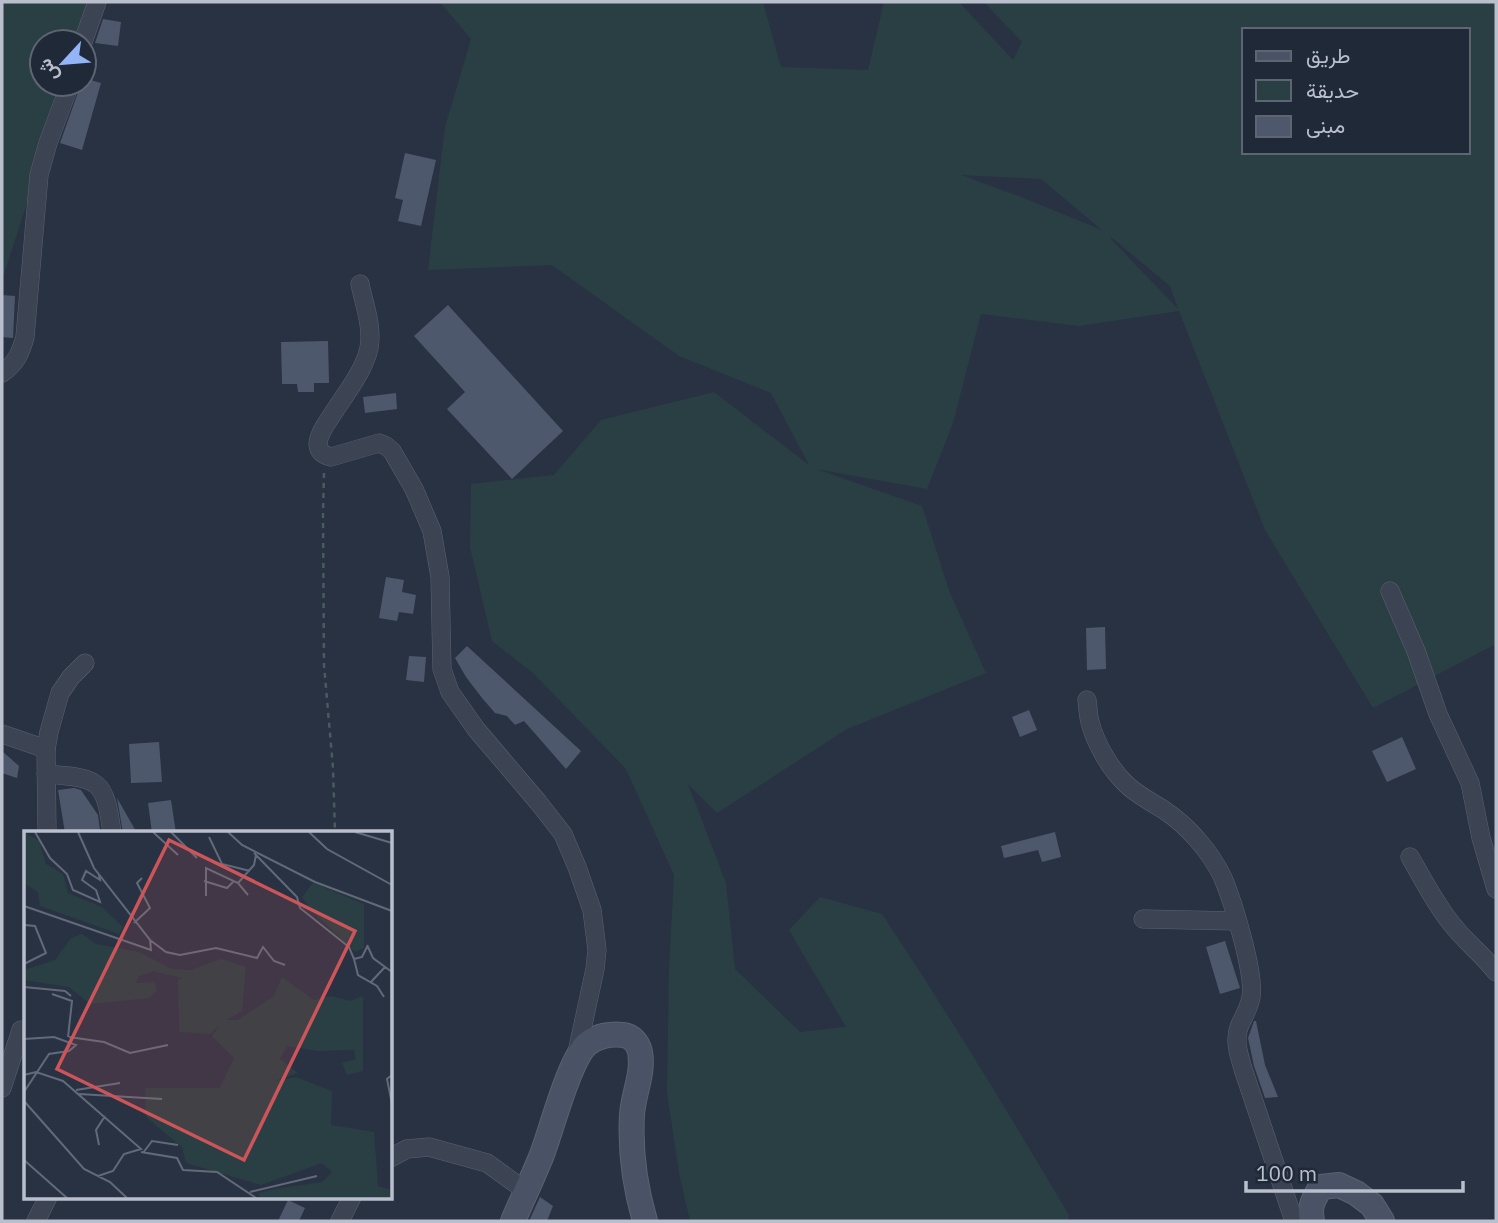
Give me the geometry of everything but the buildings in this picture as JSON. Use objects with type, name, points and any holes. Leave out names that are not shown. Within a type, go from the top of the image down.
[{"type":"main road","points":[[513,1221],[541,1157],[574,1064],[586,1045],[597,1038],[612,1034],[626,1035],[635,1041],[639,1048],[641,1064],[632,1112],[633,1170],[645,1221]]},
{"type":"main road","points":[[1312,1221],[1310,1210],[1321,1187],[1339,1185],[1372,1205],[1382,1221]]},
{"type":"street","points":[[88,28],[97,2]]},
{"type":"street","points":[[2,373],[20,353],[25,337],[40,175],[65,98]]},
{"type":"street","points":[[360,284],[370,338],[368,351],[363,365],[318,442],[321,452],[331,457],[379,443],[392,451],[414,489],[432,531],[440,577],[442,669],[450,692],[476,729],[563,834],[578,867],[592,910],[597,950],[574,1064]]},
{"type":"street","points":[[1390,591],[1416,651],[1438,714],[1470,783],[1481,838],[1496,889]]},
{"type":"street","points":[[47,831],[46,749],[60,693],[85,663]]},
{"type":"street","points":[[1087,701],[1090,723],[1110,765],[1124,783],[1184,826],[1202,845],[1224,882],[1251,978],[1252,995],[1238,1029],[1236,1044],[1294,1221]]},
{"type":"street","points":[[2,733],[46,749]]},
{"type":"street","points":[[46,775],[90,779],[103,791],[111,831]]},
{"type":"street","points":[[1410,858],[1455,928],[1485,957],[1496,972]]},
{"type":"street","points":[[1143,919],[1237,922]]},
{"type":"street","points":[[2,1088],[21,1030]]},
{"type":"street","points":[[392,1157],[407,1149],[429,1147],[488,1164],[526,1191]]},
{"type":"street","points":[[36,1221],[48,1198]]},
{"type":"street","points":[[340,1221],[352,1198]]},
{"type":"path","points":[[325,456],[324,665],[333,768],[335,831]]},
{"type":"green space","points":[[2,2],[93,2],[85,28],[28,28],[28,98],[61,98],[2,274]]},
{"type":"green space","points":[[440,2],[763,2],[781,67],[868,70],[884,2],[959,2],[1013,60],[1022,42],[984,2],[1496,2],[1496,644],[1373,708],[1265,530],[1179,311],[1079,326],[981,314],[953,423],[927,489],[816,469],[922,506],[950,593],[986,673],[847,729],[717,813],[688,784],[726,883],[735,969],[800,1032],[846,1027],[789,930],[820,897],[882,914],[1001,1101],[1069,1215],[1068,1221],[690,1221],[679,1173],[667,1092],[674,875],[626,769],[534,674],[492,641],[470,547],[471,484],[554,475],[601,420],[714,392],[809,465],[771,393],[679,356],[552,265],[428,270],[445,127],[471,39]],"holes":[[[961,175],[1041,179],[1102,230],[1021,197]],[[1110,238],[1170,286],[1178,309]]]}]
